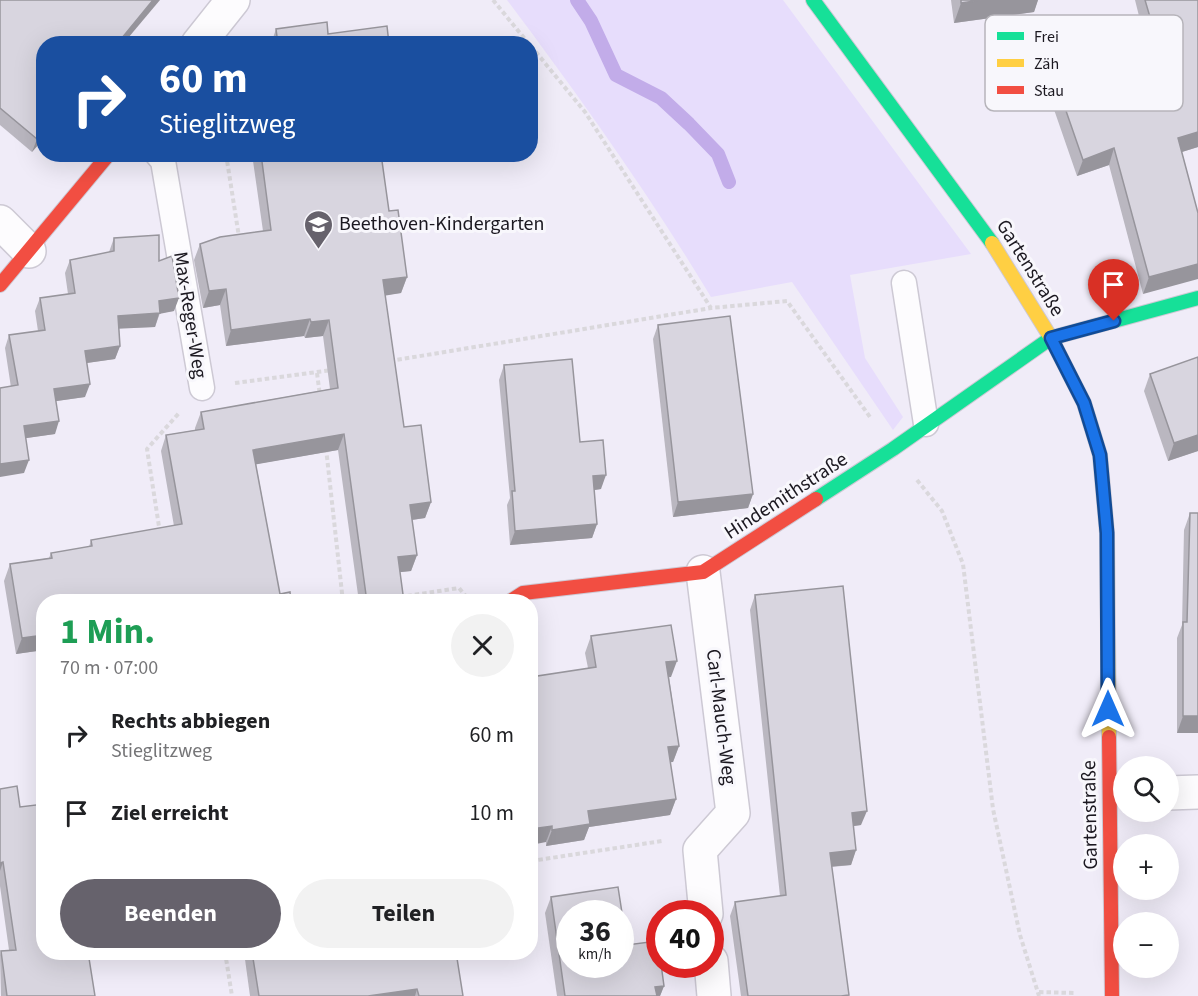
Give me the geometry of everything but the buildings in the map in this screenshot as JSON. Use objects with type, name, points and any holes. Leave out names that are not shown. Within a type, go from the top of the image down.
[{"type":"street","points":[[204,36],[233,0]]},
{"type":"street","name":"Gartenstraße","points":[[813,0],[989,237],[1051,338],[1084,403],[1100,455],[1107,533],[1115,756]]},
{"type":"street","points":[[0,285],[102,162]]},
{"type":"street","points":[[0,222],[29,251]]},
{"type":"street","name":"Hindemithstraße","points":[[521,594],[703,572],[803,509],[1051,338],[1198,298]]},
{"type":"street","name":"Carl-Mauch-Weg","points":[[700,850],[734,813],[703,572]]},
{"type":"street","points":[[1179,793],[1198,792]]},
{"type":"street","name":"Gartenstraße","points":[[1112,996],[1115,822]]},
{"type":"street","points":[[700,850],[705,900]]},
{"type":"street","points":[[712,978],[714,996]]},
{"type":"lane","name":"Max-Reger-Weg","points":[[163,162],[202,388]]},
{"type":"lane","points":[[904,284],[926,424]]},
{"type":"path","points":[[493,0],[522,36]]},
{"type":"path","points":[[227,162],[239,237]]},
{"type":"path","points":[[387,361],[711,308]]},
{"type":"path","points":[[202,388],[340,369]]},
{"type":"path","points":[[317,373],[321,407]]},
{"type":"path","name":"Max-Reger-Weg","points":[[162,543],[147,449],[202,388]]},
{"type":"path","points":[[325,441],[342,594]]},
{"type":"path","points":[[419,594],[459,588],[464,594]]},
{"type":"path","points":[[538,860],[672,840],[700,850]]},
{"type":"path","points":[[226,960],[232,996]]},
{"type":"shaded area","points":[[507,0],[783,0],[971,254],[850,275],[865,358],[903,417],[893,430],[792,282],[711,297],[613,146],[538,41],[538,36],[534,36]]},
{"type":"waterway","points":[[577,0],[591,21],[616,75],[661,98],[689,124],[718,154],[729,182]]},
{"type":"traffic: fast","points":[[813,0],[992,243]]},
{"type":"traffic: fast","points":[[816,499],[893,449],[1051,338],[1198,298]]},
{"type":"traffic: slow","points":[[992,243],[1051,338],[1084,403],[1100,455],[1107,533],[1109,737]]},
{"type":"traffic: jam","points":[[0,285],[102,162]]},
{"type":"traffic: jam","points":[[521,594],[703,572],[816,499]]},
{"type":"traffic: jam","points":[[1109,737],[1112,996]]},
{"type":"place","name":"Beethoven-Kindergarten","points":[[318,250]]},
{"type":"route","points":[[1108,709],[1107,533],[1100,455],[1084,403],[1051,338],[1114,321]]}]
